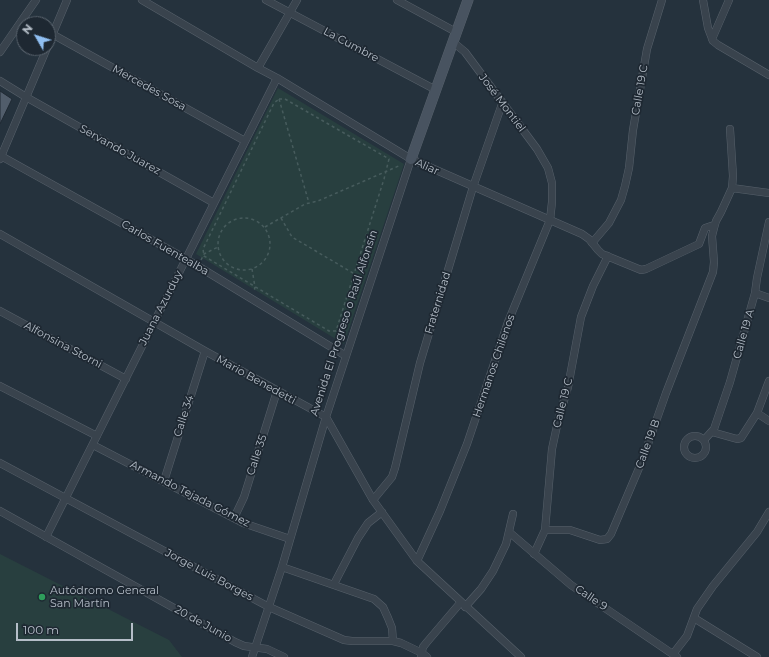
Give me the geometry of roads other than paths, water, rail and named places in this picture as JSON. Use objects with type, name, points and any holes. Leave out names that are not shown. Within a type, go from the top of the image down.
[{"type":"street","points":[[0,52],[36,0]]},
{"type":"street","points":[[56,24],[66,0]]},
{"type":"street","name":"Aliar","points":[[142,0],[277,78],[410,161],[582,234],[598,250],[608,256],[641,270],[699,244],[705,228],[714,225]]},
{"type":"street","name":"La Cumbre","points":[[266,0],[436,90]]},
{"type":"street","points":[[258,68],[297,0]]},
{"type":"street","name":"José Montiel","points":[[397,0],[454,37],[502,104],[537,149],[548,168]]},
{"type":"street","name":"Avenida El Progreso o Raúl Alfonsín","points":[[252,657],[282,566],[326,418],[410,161],[468,0]]},
{"type":"street","name":"Calle 19 C","points":[[592,243],[609,223],[621,200],[629,168],[633,130],[647,48],[662,0]]},
{"type":"street","points":[[703,0],[708,28],[712,39],[718,44],[769,73]]},
{"type":"street","points":[[712,39],[729,0]]},
{"type":"street","name":"Mercedes Sosa","points":[[56,36],[245,141]]},
{"type":"street","points":[[1,158],[44,56]]},
{"type":"street","name":"Juana Azurduy","points":[[46,537],[277,78]]},
{"type":"street","name":"Servando Juarez","points":[[0,81],[214,204]]},
{"type":"street","name":"Fraternidad","points":[[373,500],[392,477],[395,468],[420,363],[473,187],[502,104]]},
{"type":"street","points":[[714,225],[732,188],[733,176],[730,129]]},
{"type":"street","name":"Carlos Fuentealba","points":[[1,158],[186,259],[346,356]]},
{"type":"street","name":"Hermanos Chilenos","points":[[417,561],[440,512],[467,444],[508,322],[550,220],[552,189],[548,168]]},
{"type":"street","points":[[732,188],[769,193]]},
{"type":"street","name":"Calle 19 A","points":[[704,440],[714,429],[730,382],[755,294],[757,278],[767,241],[769,222]]},
{"type":"street","name":"Calle 19 B","points":[[545,530],[570,530],[600,540],[607,539],[611,534],[642,461],[666,393],[713,272],[714,262],[712,236],[714,225]]},
{"type":"street","name":"Mario Benedetti","points":[[0,234],[154,323],[326,418]]},
{"type":"street","name":"Calle 19 C","points":[[534,554],[545,530],[552,449],[568,387],[581,317],[593,286],[608,256]]},
{"type":"street","points":[[755,294],[769,298]]},
{"type":"street","name":"Alfonsina Storni","points":[[0,311],[126,379]]},
{"type":"street","name":"Calle 34","points":[[164,481],[205,351]]},
{"type":"street","points":[[712,432],[737,440],[740,438],[756,413],[769,381]]},
{"type":"street","points":[[0,386],[97,436]]},
{"type":"street","name":"Calle 35","points":[[234,518],[244,497],[277,391]]},
{"type":"street","points":[[756,413],[769,421]]},
{"type":"street","points":[[326,418],[373,500],[417,561],[520,657]]},
{"type":"street","name":"Armando Tejada Gómez","points":[[93,445],[243,523],[290,539]]},
{"type":"street","name":"Jorge Luis Borges","points":[[0,463],[269,607],[344,640],[393,641],[401,643],[423,656]]},
{"type":"street","name":"20 de Junio","points":[[0,512],[235,642],[244,646],[267,649],[284,657]]},
{"type":"street","points":[[334,584],[358,538],[368,523],[382,512]]},
{"type":"street","points":[[676,656],[687,636],[697,609],[757,532],[769,512]]},
{"type":"street","points":[[423,656],[423,647],[427,642],[463,604],[481,589],[493,571],[506,544],[513,514]]},
{"type":"street","name":"Calle 9","points":[[509,532],[571,585],[676,656]]},
{"type":"street","points":[[282,566],[374,599],[380,603],[386,612],[392,628],[393,641]]},
{"type":"street","points":[[694,618],[757,657]]},
{"type":"place","name":"Autódromo General San Martín","points":[[42,597]]}]
